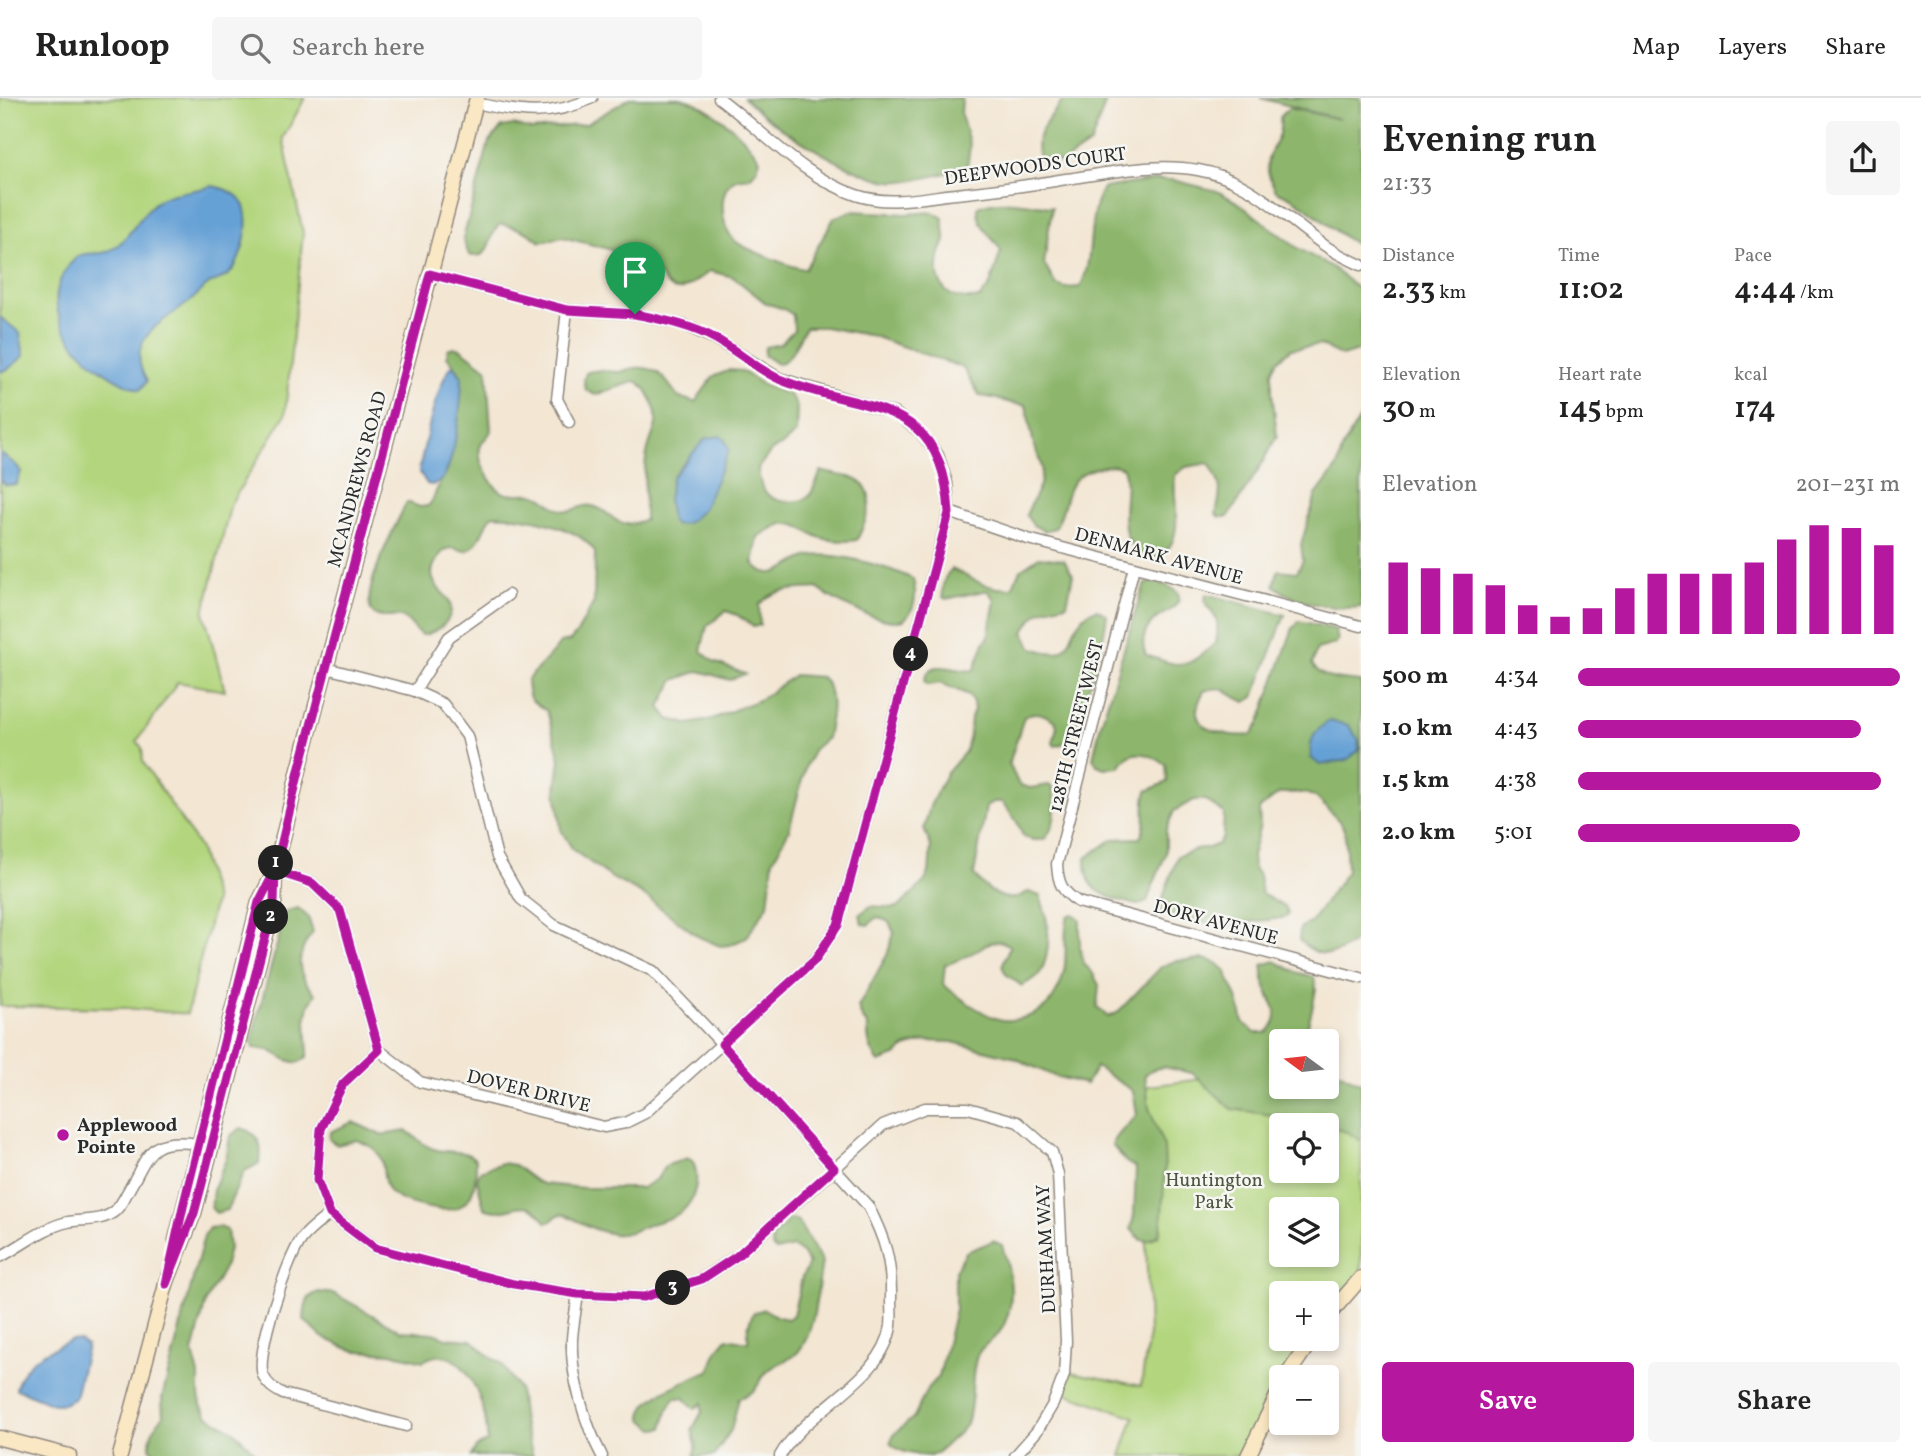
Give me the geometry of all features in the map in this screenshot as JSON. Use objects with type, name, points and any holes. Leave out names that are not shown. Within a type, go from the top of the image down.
[{"type":"main road","name":"MCANDREWS ROAD","points":[[166,1284],[194,1213],[201,1187],[274,903],[275,871],[326,668],[477,100]]},
{"type":"main road","name":"MCANDREWS ROAD","points":[[120,1456],[166,1284],[259,902],[275,871]]},
{"type":"main road","points":[[1339,1303],[1361,1278]]},
{"type":"main road","points":[[1248,1456],[1269,1413]]},
{"type":"main road","points":[[0,1438],[69,1456]]},
{"type":"street","points":[[477,100],[529,113],[553,112],[592,98]]},
{"type":"street","name":"DEEPWOODS COURT","points":[[719,98],[811,173],[857,196],[903,200],[1158,166],[1199,170],[1220,175],[1244,187],[1277,208],[1325,246],[1361,265]]},
{"type":"street","name":"DOVER DRIVE","points":[[379,1050],[421,1082],[604,1126],[625,1123],[645,1113],[815,960],[838,925],[949,513],[947,483],[938,455],[920,432],[896,414],[779,378],[715,339],[684,325],[635,314],[567,310],[430,274]]},
{"type":"street","points":[[567,310],[557,399],[569,422]]},
{"type":"street","name":"DENMARK AVENUE","points":[[949,513],[1028,539],[1361,626]]},
{"type":"street","name":"128TH STREET WEST","points":[[1064,892],[1058,880],[1057,864],[1133,567]]},
{"type":"street","points":[[415,691],[449,637],[508,595]]},
{"type":"street","points":[[326,668],[415,691],[443,705],[467,736],[497,857],[521,899],[554,925],[653,971],[868,1206],[884,1237],[892,1272],[891,1327],[883,1348],[871,1367],[806,1424],[780,1456]]},
{"type":"street","points":[[275,871],[312,883],[340,910],[379,1050],[343,1084],[321,1129],[317,1180],[330,1214],[302,1239],[285,1271],[261,1356],[262,1374],[270,1386],[283,1394],[406,1426]]},
{"type":"street","name":"DORY AVENUE","points":[[1064,892],[1078,902],[1361,978]]},
{"type":"street","name":"DURHAM WAY","points":[[330,1214],[375,1248],[514,1284],[578,1294],[644,1297],[702,1279],[737,1256],[883,1125],[925,1108],[968,1108],[1018,1122],[1052,1152],[1059,1174],[1066,1341],[1063,1375],[1053,1404],[1037,1431],[1016,1456]]},
{"type":"street","points":[[0,1257],[67,1222],[101,1219],[114,1212],[155,1147],[164,1143],[198,1144]]},
{"type":"street","points":[[578,1294],[572,1339],[573,1370],[592,1437],[602,1456]]},
{"type":"green space","points":[[0,98],[305,98],[283,138],[303,233],[285,415],[231,503],[204,612],[225,691],[178,682],[137,741],[142,748],[143,762],[199,847],[215,900],[187,1014],[125,1008],[0,1006]]},
{"type":"green space","points":[[630,98],[679,98],[690,101],[724,121],[754,150],[760,159],[757,169],[750,177],[734,180],[725,192],[723,209],[726,227],[739,244],[790,265],[805,269],[834,218],[851,211],[907,214],[933,212],[943,218],[945,233],[938,268],[941,285],[946,291],[960,298],[980,298],[990,285],[1001,251],[982,225],[978,207],[996,202],[1015,202],[1052,207],[1044,264],[1056,285],[1066,288],[1080,287],[1088,263],[1094,212],[1103,188],[1173,180],[1217,191],[1237,202],[1296,247],[1333,268],[1361,291],[1361,350],[1342,356],[1320,345],[1291,349],[1277,361],[1272,372],[1272,391],[1277,436],[1228,517],[1219,517],[1216,514],[1220,487],[1209,463],[1186,467],[1175,475],[1176,524],[1172,542],[1161,555],[1148,557],[1137,550],[1128,539],[1124,525],[1125,475],[1123,468],[1110,465],[1096,468],[1077,478],[1071,485],[1055,528],[1044,531],[1033,525],[1026,515],[1040,485],[1042,468],[1026,405],[980,396],[963,368],[873,336],[825,327],[806,327],[791,354],[777,364],[764,355],[765,347],[780,344],[794,330],[793,315],[766,303],[733,277],[710,271],[689,286],[677,290],[640,260],[563,237],[540,242],[522,230],[500,224],[486,251],[477,256],[469,255],[463,239],[489,142],[502,127],[513,125],[532,130],[586,124]]},
{"type":"green space","points":[[744,98],[962,98],[961,115],[970,146],[967,168],[928,178],[896,182],[871,176],[832,159],[792,135]]},
{"type":"green space","points":[[1065,98],[1107,98],[1091,143],[1062,163],[1039,158],[1037,149],[1040,133]]},
{"type":"green space","points":[[1260,98],[1361,98],[1361,247],[1339,234],[1299,203],[1276,191],[1267,167],[1268,158],[1278,137],[1280,117],[1289,108],[1339,119]]},
{"type":"green space","points":[[448,349],[461,349],[487,369],[491,432],[482,443],[480,458],[496,487],[507,494],[542,497],[562,510],[592,506],[626,524],[645,520],[645,466],[656,422],[654,407],[646,390],[636,381],[595,395],[586,390],[586,373],[598,370],[619,372],[635,368],[650,369],[661,375],[678,397],[695,402],[713,377],[729,370],[742,371],[765,386],[790,395],[797,407],[796,433],[772,450],[758,468],[765,492],[782,501],[805,499],[813,491],[821,471],[849,477],[866,487],[869,495],[868,513],[857,540],[824,539],[792,524],[776,526],[758,537],[753,563],[761,570],[775,573],[803,558],[835,556],[877,565],[913,579],[914,601],[904,620],[884,620],[872,616],[835,600],[817,588],[785,590],[765,599],[759,605],[760,625],[754,627],[726,611],[707,626],[701,651],[714,662],[745,674],[730,680],[699,671],[674,680],[660,707],[669,719],[688,724],[710,720],[761,699],[794,675],[822,677],[830,691],[832,706],[827,738],[814,749],[805,768],[789,830],[773,860],[768,905],[746,938],[720,946],[699,937],[642,894],[612,878],[573,850],[561,830],[556,790],[560,759],[547,711],[531,700],[527,681],[560,643],[570,641],[577,633],[594,602],[595,552],[587,543],[576,535],[549,524],[519,517],[493,515],[473,547],[467,551],[446,549],[434,565],[434,582],[449,601],[451,608],[448,619],[439,628],[422,635],[404,618],[377,616],[370,606],[370,593],[380,559],[407,502],[420,507],[428,506],[450,460],[462,382],[459,371],[447,356]]},
{"type":"green space","points":[[1361,416],[1361,607],[1327,606],[1303,601],[1274,585],[1278,570],[1297,572],[1303,560],[1301,544],[1316,495],[1337,467],[1343,447]]},
{"type":"green space","points":[[1039,557],[1064,560],[1073,575],[1067,604],[1041,611],[1028,624],[1024,632],[1031,647],[1058,652],[1065,648],[1078,623],[1086,615],[1097,609],[1107,615],[1091,680],[1068,742],[1055,746],[1055,721],[1040,713],[1032,713],[1024,717],[1009,764],[1019,785],[1030,788],[1049,785],[1053,788],[1054,816],[1048,834],[1044,840],[1023,836],[1017,822],[1002,802],[992,802],[986,807],[974,875],[996,894],[1007,898],[1015,898],[1029,892],[1040,896],[1046,915],[1047,955],[1039,975],[1022,986],[1006,974],[1002,966],[1010,946],[993,942],[945,965],[943,984],[969,1004],[998,1019],[1016,1019],[1040,1011],[1053,997],[1062,979],[1065,968],[1066,923],[1068,916],[1073,914],[1080,919],[1080,949],[1084,964],[1099,985],[1097,1007],[1108,1017],[1117,1013],[1162,966],[1175,961],[1204,959],[1217,963],[1225,970],[1238,1000],[1243,1022],[1255,1033],[1269,1031],[1269,1099],[1339,1099],[1339,1072],[1361,1083],[1361,1141],[1339,1130],[1339,1113],[1269,1115],[1232,1109],[1192,1073],[1163,1067],[1151,1070],[1145,1075],[1149,1108],[1164,1147],[1165,1168],[1161,1229],[1158,1236],[1149,1240],[1141,1240],[1131,1229],[1136,1168],[1126,1162],[1112,1145],[1137,1114],[1133,1091],[1096,1067],[1086,1084],[1054,1076],[1012,1057],[952,1042],[926,1041],[905,1047],[896,1056],[879,1062],[870,1045],[868,1025],[858,1007],[887,955],[894,933],[889,922],[878,917],[869,925],[862,924],[860,914],[871,906],[900,906],[925,881],[929,872],[931,847],[924,829],[930,806],[946,774],[965,752],[969,738],[974,710],[969,695],[940,683],[929,685],[924,682],[927,674],[938,667],[974,670],[988,638],[995,600],[988,591],[946,599],[943,597],[945,578],[952,569],[988,586],[1012,588],[1020,570]]},
{"type":"green space","points":[[1151,582],[1168,586],[1179,596],[1172,609],[1151,624],[1143,644],[1146,655],[1169,663],[1190,662],[1216,643],[1217,622],[1207,605],[1206,594],[1285,615],[1254,697],[1246,702],[1223,689],[1204,691],[1197,707],[1199,720],[1219,732],[1251,735],[1259,724],[1293,628],[1299,621],[1335,629],[1338,640],[1335,644],[1317,649],[1312,664],[1327,677],[1361,682],[1361,936],[1338,952],[1316,952],[1299,940],[1300,928],[1311,922],[1347,871],[1345,832],[1341,823],[1316,797],[1305,793],[1280,793],[1259,809],[1260,825],[1252,856],[1253,867],[1259,875],[1261,893],[1286,908],[1288,915],[1283,918],[1224,927],[1161,913],[1164,894],[1178,856],[1218,844],[1223,836],[1224,813],[1205,800],[1194,800],[1174,811],[1166,830],[1166,853],[1147,901],[1138,905],[1125,902],[1092,886],[1086,858],[1113,839],[1140,838],[1144,826],[1147,791],[1167,782],[1166,765],[1154,757],[1135,754],[1124,760],[1119,767],[1104,768],[1097,765],[1093,758],[1140,597],[1145,584]]},
{"type":"green space","points":[[298,908],[308,917],[313,932],[303,949],[301,972],[316,994],[309,1005],[306,1021],[307,1058],[297,1063],[269,1050],[254,1048],[251,1041],[286,911]]},
{"type":"green space","points":[[1275,961],[1296,972],[1314,977],[1316,988],[1307,1029],[1270,1029],[1276,1016],[1266,988],[1262,965]]},
{"type":"green space","name":"Huntington Park","points":[[1202,1079],[1328,1113],[1269,1113],[1269,1183],[1339,1183],[1339,1116],[1361,1122],[1361,1282],[1339,1309],[1339,1281],[1269,1281],[1269,1351],[1307,1351],[1298,1365],[1269,1365],[1269,1417],[1250,1456],[1121,1456],[1134,1417],[1059,1391],[1065,1371],[1141,1386],[1149,1334],[1141,1087]]},
{"type":"green space","points":[[353,1122],[381,1135],[406,1131],[430,1148],[471,1156],[476,1160],[476,1170],[469,1198],[457,1208],[441,1209],[421,1206],[394,1196],[386,1186],[381,1160],[374,1149],[357,1140],[337,1145],[329,1139],[330,1132]]},
{"type":"green space","points":[[241,1128],[252,1133],[258,1141],[261,1151],[259,1163],[244,1172],[227,1210],[216,1213],[211,1208],[213,1190],[226,1159],[230,1136]]},
{"type":"green space","points":[[688,1158],[695,1168],[696,1182],[686,1207],[674,1216],[623,1234],[600,1231],[563,1214],[546,1222],[538,1212],[524,1206],[501,1211],[484,1208],[477,1180],[480,1171],[502,1163],[514,1165],[543,1184],[583,1188],[641,1188],[657,1179],[665,1166]]},
{"type":"green space","points":[[789,1219],[797,1221],[822,1262],[809,1333],[798,1352],[770,1369],[753,1391],[739,1398],[731,1430],[714,1456],[694,1456],[696,1445],[692,1430],[702,1412],[702,1403],[695,1409],[684,1398],[675,1398],[667,1411],[663,1428],[655,1429],[642,1419],[644,1410],[658,1396],[710,1370],[717,1350],[727,1338],[748,1342],[748,1326],[753,1313],[764,1309],[778,1317],[788,1319],[793,1315],[802,1277],[809,1264],[802,1253],[793,1247],[776,1251],[772,1247],[772,1239]]},
{"type":"green space","points":[[209,1228],[227,1230],[229,1249],[224,1268],[206,1301],[193,1353],[199,1375],[199,1395],[201,1405],[208,1416],[234,1431],[259,1456],[159,1456],[150,1448],[150,1438],[163,1416],[162,1398],[204,1236]]},
{"type":"green space","points":[[993,1241],[1002,1245],[1010,1278],[1011,1301],[1005,1323],[999,1333],[977,1356],[968,1420],[959,1433],[933,1455],[903,1451],[890,1443],[894,1434],[914,1417],[928,1387],[939,1377],[955,1309],[955,1271],[966,1252]]},
{"type":"green space","points":[[319,1292],[335,1294],[401,1331],[434,1333],[446,1338],[472,1340],[490,1357],[501,1363],[519,1389],[523,1422],[533,1456],[471,1456],[476,1447],[487,1442],[487,1429],[479,1396],[462,1367],[451,1358],[438,1356],[423,1361],[391,1353],[357,1351],[322,1337],[304,1320],[308,1299]]},
{"type":"water","points":[[212,186],[232,192],[242,203],[246,234],[240,256],[228,275],[208,285],[148,334],[139,355],[147,381],[140,390],[103,371],[71,340],[61,321],[56,302],[60,282],[76,258],[84,254],[106,252],[122,242],[160,199]]},
{"type":"water","points":[[0,317],[20,333],[24,356],[0,372]]},
{"type":"water","points":[[453,365],[462,377],[457,430],[447,471],[441,480],[432,485],[427,484],[419,471],[437,399]]},
{"type":"water","points":[[720,436],[724,438],[729,450],[704,507],[687,522],[674,524],[668,499],[672,477],[705,439]]},
{"type":"water","points":[[0,453],[21,472],[16,485],[6,485],[0,480]]},
{"type":"water","points":[[1330,721],[1348,725],[1358,739],[1359,750],[1347,760],[1320,765],[1311,758],[1312,741],[1316,732]]},
{"type":"water","points":[[72,1340],[87,1346],[75,1398],[64,1404],[53,1404],[16,1389],[30,1363],[45,1352]]},
{"type":"place","name":"Applewood Pointe","points":[[63,1135]]},
{"type":"route","points":[[635,314],[567,310],[430,274],[275,871],[259,902],[166,1284],[194,1213],[201,1187],[274,903],[275,871],[312,883],[340,910],[379,1050],[343,1084],[321,1129],[317,1180],[330,1214],[375,1248],[514,1284],[578,1294],[644,1297],[702,1279],[737,1256],[834,1168],[722,1044],[815,960],[838,925],[949,513],[947,483],[938,455],[920,432],[896,414],[779,378],[715,339],[684,325],[635,314]]}]
